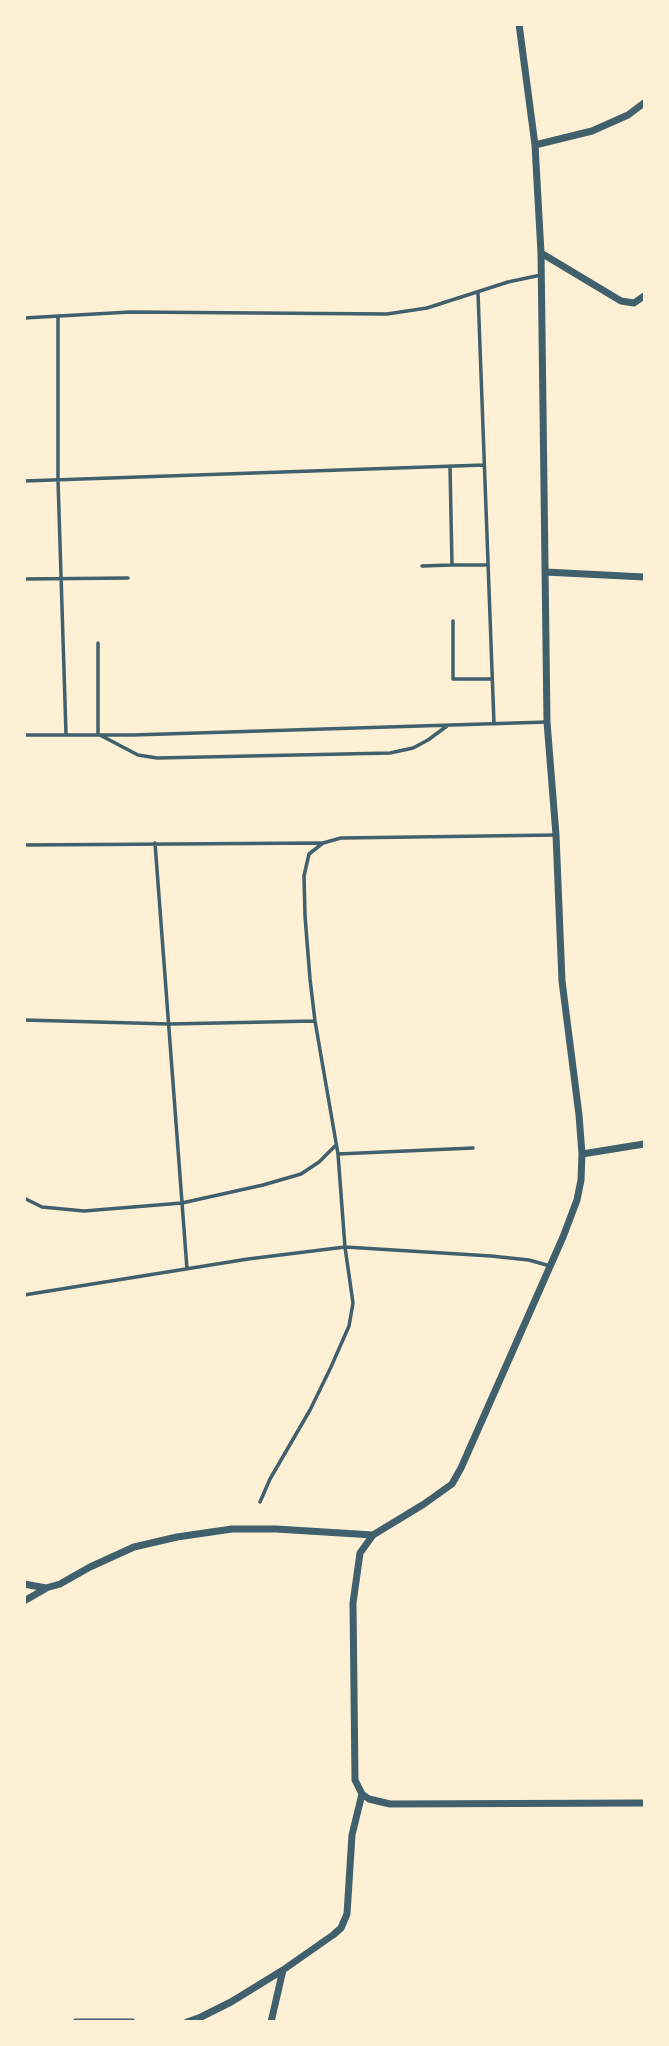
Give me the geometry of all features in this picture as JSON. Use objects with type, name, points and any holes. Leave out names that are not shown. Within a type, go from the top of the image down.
[{"type":"street","points":[[519,24],[535,145],[541,253],[547,722],[556,835],[562,981],[582,1154],[577,1200],[461,1468],[452,1484],[373,1535],[360,1553],[353,1603],[355,1780],[362,1794],[369,1799],[390,1804],[645,1803]]},
{"type":"street","points":[[535,145],[592,131],[628,115],[645,103]]},
{"type":"street","points":[[541,253],[621,301],[634,303],[645,296]]},
{"type":"street","points":[[545,572],[645,577]]},
{"type":"street","points":[[582,1154],[645,1144]]},
{"type":"street","points":[[24,1601],[134,1547],[177,1537],[232,1529],[373,1535]]},
{"type":"street","points":[[24,1584],[46,1588]]},
{"type":"street","points":[[187,2021],[231,2002],[283,1970],[341,1928],[347,1914],[352,1835],[362,1794]]},
{"type":"street","points":[[271,2021],[283,1970]]},
{"type":"street","points":[[76,2021],[132,2021]]},
{"type":"lane","points":[[24,318],[130,312],[387,314],[426,308],[508,282],[541,275]]},
{"type":"lane","points":[[478,293],[494,724]]},
{"type":"lane","points":[[58,316],[58,480],[65,734]]},
{"type":"lane","points":[[24,481],[484,465]]},
{"type":"lane","points":[[450,466],[452,565]]},
{"type":"lane","points":[[422,566],[488,565]]},
{"type":"lane","points":[[24,579],[128,578]]},
{"type":"lane","points":[[453,621],[453,679],[492,680]]},
{"type":"lane","points":[[98,643],[98,734]]},
{"type":"lane","points":[[24,735],[547,722]]},
{"type":"lane","points":[[98,734],[138,755],[157,758],[390,753],[413,748],[447,725]]},
{"type":"lane","points":[[24,845],[323,843],[341,838],[556,835]]},
{"type":"lane","points":[[155,843],[187,1269]]},
{"type":"lane","points":[[260,1502],[270,1479],[310,1410],[349,1326],[353,1303],[345,1247],[338,1154],[315,1021],[305,916],[304,876],[309,854],[323,843]]},
{"type":"lane","points":[[24,1020],[169,1024],[315,1021]]},
{"type":"lane","points":[[24,1198],[42,1208],[84,1211],[182,1203],[300,1174],[319,1162],[336,1145]]},
{"type":"lane","points":[[338,1154],[473,1148]]},
{"type":"lane","points":[[24,1295],[345,1247],[491,1256],[529,1260],[550,1266]]}]
